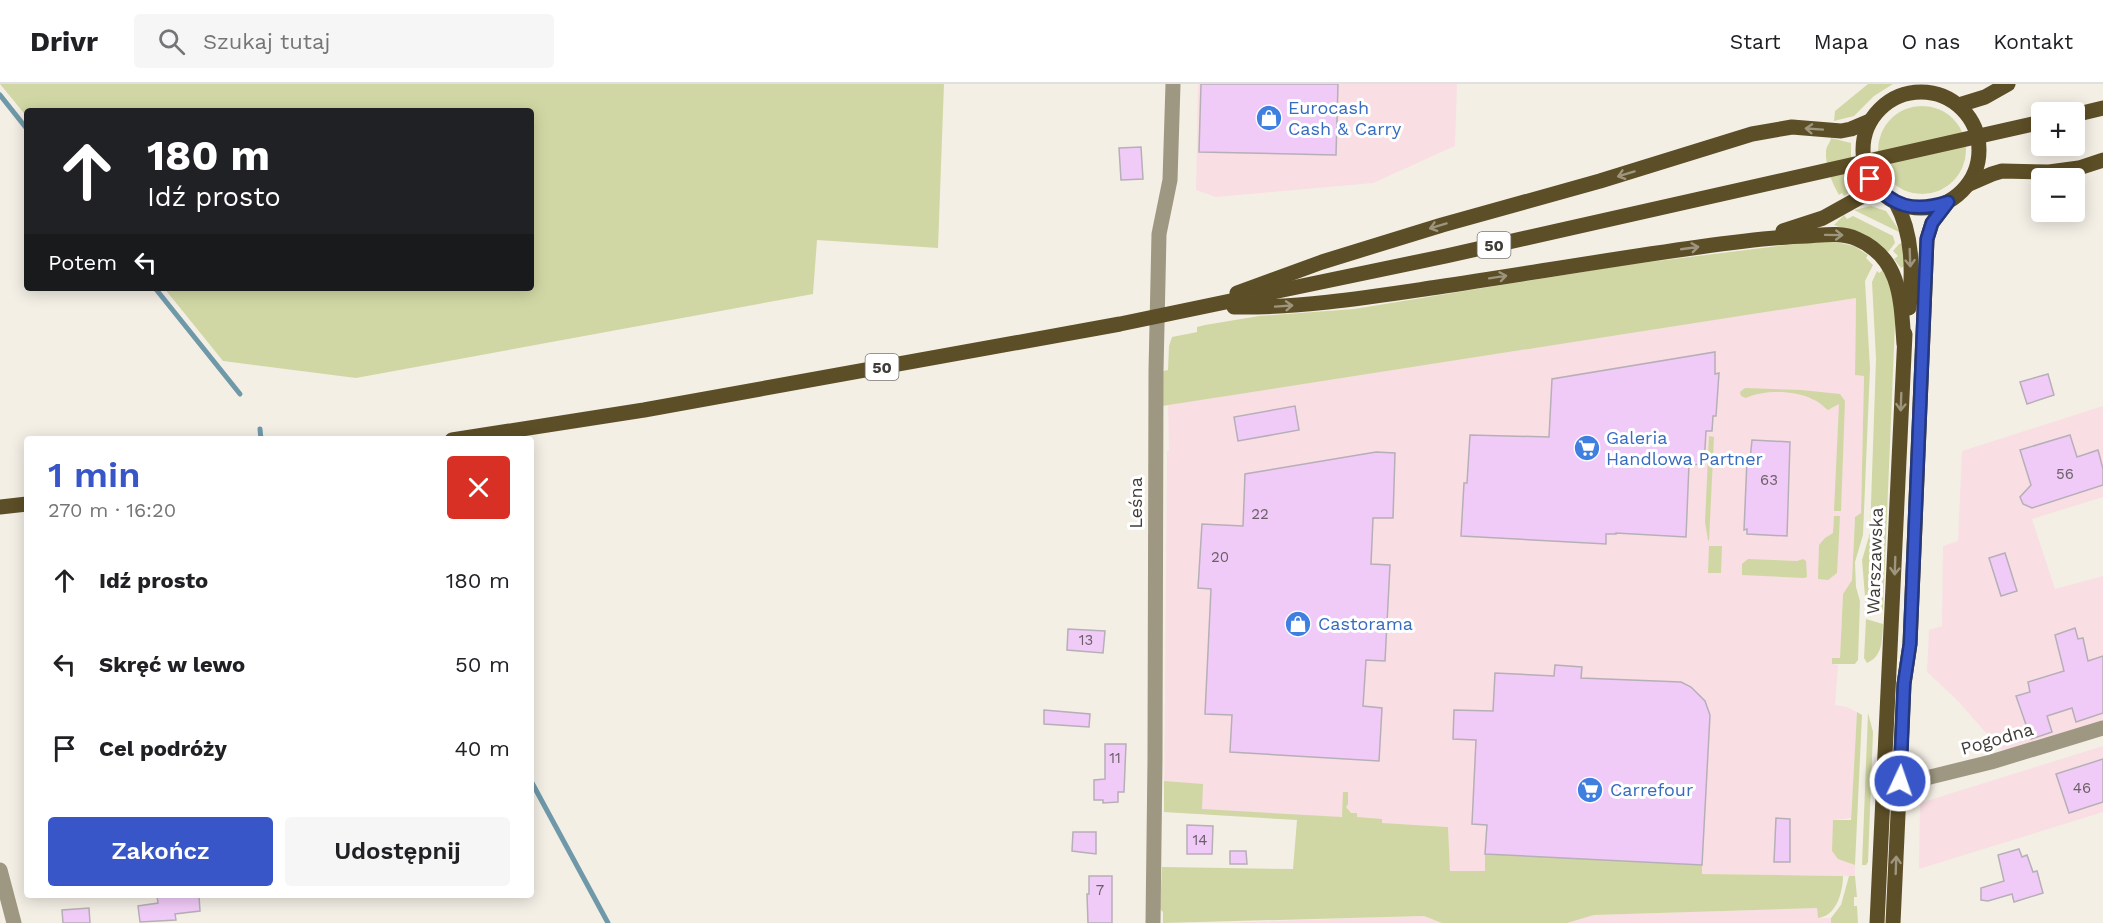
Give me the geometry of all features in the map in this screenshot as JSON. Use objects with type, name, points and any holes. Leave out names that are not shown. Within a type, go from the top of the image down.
[{"type":"main road","points":[[1906,84],[1870,120],[1865,131],[1864,164],[1870,179],[1880,191],[1896,202],[1913,208],[1931,208],[1948,202]]},
{"type":"main road","points":[[1893,923],[1904,684],[1910,644],[1928,232],[1938,212],[1969,184],[1979,161],[1979,139],[1971,118],[1956,103],[1944,84]]},
{"type":"main road","points":[[1896,96],[1926,91],[1940,94],[1956,103],[1984,97],[2008,84]]},
{"type":"main road","points":[[2085,112],[2103,108]]},
{"type":"main road","points":[[1204,307],[1265,281],[1322,261],[1442,225],[1600,182],[1752,134],[1792,127],[1841,131],[1870,120]]},
{"type":"main road","name":"50","points":[[478,436],[644,410],[1120,324],[1446,256],[2031,124]]},
{"type":"main road","points":[[1969,184],[2002,171],[2049,172],[2079,168],[2103,160]]},
{"type":"main road","points":[[1754,239],[1809,224],[1859,198],[1880,191]]},
{"type":"main road","name":"Warszawska","points":[[1877,923],[1904,344],[1909,304],[1910,252],[1906,225],[1896,202]]},
{"type":"main road","points":[[1204,307],[1272,307],[1333,303],[1616,258],[1754,239],[1839,234],[1856,238],[1870,246],[1892,270],[1899,288],[1904,344]]},
{"type":"main road","points":[[0,507],[24,504]]},
{"type":"street","name":"Leśna","points":[[1153,923],[1155,432],[1159,234],[1170,180],[1173,84]]},
{"type":"street","name":"Pogodna","points":[[1900,781],[1918,780],[1991,762],[2103,728]]},
{"type":"street","points":[[0,870],[14,923]]},
{"type":"shaded area","points":[[1198,84],[1457,84],[1455,146],[1373,183],[1216,197],[1196,190]]},
{"type":"shaded area","points":[[1856,298],[1855,375],[1864,375],[1861,513],[1855,517],[1852,580],[1843,594],[1840,658],[1833,658],[1832,664],[1838,665],[1835,705],[1857,712],[1851,818],[1833,820],[1851,864],[1855,865],[1855,876],[1701,874],[1701,865],[1486,854],[1485,871],[1450,871],[1448,827],[1164,812],[1168,405]]},
{"type":"shaded area","points":[[2103,406],[2103,497],[2032,519],[2055,589],[2103,576],[2103,725],[2002,751],[1957,700],[1927,672],[1929,630],[1942,626],[1943,546],[1958,541],[1962,451]]},
{"type":"shaded area","points":[[2103,746],[2103,812],[1919,869],[1920,803]]},
{"type":"shaded area","points":[[1817,908],[1818,918],[1831,918],[1831,923],[1567,923],[1594,915]]},
{"type":"shaded area","points":[[1424,916],[1442,923],[1221,923]]},
{"type":"green space","points":[[0,84],[944,84],[938,248],[817,240],[813,294],[356,378],[223,361],[166,291],[534,291],[534,108],[24,108],[24,113]]},
{"type":"green space","points":[[1868,84],[1893,84],[1874,96],[1854,116],[1834,121],[1835,111]]},
{"type":"green space","points":[[1922,106],[1939,109],[1953,119],[1963,133],[1966,150],[1963,167],[1953,181],[1939,191],[1922,194],[1905,191],[1891,181],[1881,167],[1878,150],[1881,133],[1891,119],[1905,109]]},
{"type":"green space","points":[[1831,138],[1851,143],[1851,160],[1860,186],[1844,196],[1842,193],[1839,195],[1828,168],[1826,151]]},
{"type":"green space","points":[[1871,206],[1886,211],[1901,233],[1854,210]]},
{"type":"green space","points":[[1844,215],[1847,219],[1853,216],[1893,236],[1895,243],[1888,252],[1869,237],[1834,225]]},
{"type":"green space","points":[[1827,240],[1854,246],[1868,255],[1866,258],[1873,265],[1865,281],[1870,368],[1863,535],[1855,562],[1856,587],[1860,601],[1858,660],[1855,664],[1832,664],[1832,658],[1840,658],[1843,594],[1852,580],[1855,517],[1861,513],[1864,376],[1855,375],[1856,298],[1162,406],[1163,371],[1168,370],[1169,346],[1172,337],[1197,332],[1197,327],[1205,325],[1259,316],[1354,309],[1625,265]]},
{"type":"green space","points":[[1903,243],[1904,266],[1901,268],[1894,259],[1898,256],[1893,251]]},
{"type":"green space","points":[[1883,270],[1896,300],[1883,610],[1866,609],[1862,560],[1870,533],[1876,359],[1872,282],[1877,271],[1879,273]]},
{"type":"green space","points":[[1745,388],[1840,394],[1845,401],[1841,511],[1834,511],[1839,404],[1828,410],[1805,396],[1779,392],[1746,398],[1741,396],[1740,392]]},
{"type":"green space","points":[[1709,436],[1714,437],[1709,541],[1705,522]]},
{"type":"green space","points":[[1834,516],[1840,516],[1837,573],[1828,580],[1818,579],[1819,545],[1833,533]]},
{"type":"green space","points":[[1709,546],[1722,546],[1721,573],[1708,573]]},
{"type":"green space","points":[[1748,559],[1797,561],[1803,559],[1806,561],[1807,577],[1742,575],[1742,564]]},
{"type":"green space","points":[[1866,619],[1883,624],[1879,652],[1867,663],[1864,658]]},
{"type":"green space","points":[[1857,712],[1862,715],[1855,865],[1838,859],[1832,851],[1833,820],[1851,820]]},
{"type":"green space","points":[[1868,713],[1873,732],[1868,862],[1862,865]]},
{"type":"green space","points":[[1164,781],[1203,784],[1202,809],[1342,817],[1343,792],[1348,792],[1346,807],[1351,813],[1357,813],[1357,817],[1382,819],[1382,823],[1448,827],[1450,871],[1485,871],[1485,854],[1702,865],[1702,874],[1843,876],[1842,889],[1838,902],[1830,913],[1818,918],[1817,908],[1594,915],[1567,923],[1442,923],[1424,916],[1163,923],[1163,912],[1160,909],[1162,867],[1293,869],[1297,820],[1164,812]]},
{"type":"green space","points":[[1849,876],[1855,876],[1857,897],[1854,897],[1854,906],[1857,906],[1858,923],[1831,923],[1831,918],[1841,905]]},
{"type":"building","name":"Eurocash Cash & Carry","points":[[1201,84],[1338,84],[1336,155],[1199,152]]},
{"type":"building","points":[[1141,147],[1143,179],[1121,180],[1119,148]]},
{"type":"building","name":"Galeria Handlowa Partner","points":[[1715,352],[1715,374],[1719,373],[1716,416],[1713,416],[1712,431],[1706,431],[1704,465],[1689,464],[1686,537],[1616,533],[1606,534],[1606,544],[1461,536],[1470,435],[1549,437],[1552,379]]},
{"type":"building","points":[[2048,374],[2054,395],[2027,404],[2020,382]]},
{"type":"building","points":[[1295,406],[1299,430],[1238,441],[1234,417]]},
{"type":"building","points":[[2070,435],[2077,457],[2098,450],[2103,469],[2103,485],[2032,508],[2023,504],[2020,497],[2031,485],[2020,450]]},
{"type":"building","points":[[1752,440],[1790,442],[1787,536],[1747,534],[1747,529],[1744,530],[1747,460],[1750,460]]},
{"type":"building","name":"Castorama","points":[[1376,452],[1395,453],[1393,518],[1373,518],[1371,564],[1390,565],[1385,661],[1366,660],[1363,706],[1382,708],[1379,761],[1230,752],[1232,715],[1205,714],[1211,589],[1198,588],[1202,524],[1243,526],[1245,474]]},
{"type":"building","points":[[2005,553],[2017,591],[2001,596],[1989,558]]},
{"type":"building","points":[[2075,628],[2078,639],[2083,638],[2088,661],[2103,656],[2103,713],[2076,722],[2072,708],[2047,716],[2052,732],[2031,739],[2016,696],[2030,692],[2028,682],[2064,671],[2055,635]]},
{"type":"building","points":[[1068,629],[1105,631],[1103,653],[1067,650]]},
{"type":"building","name":"Carrefour","points":[[1555,665],[1582,667],[1581,678],[1681,682],[1691,687],[1705,701],[1710,715],[1702,865],[1485,854],[1487,825],[1472,824],[1476,740],[1453,739],[1454,710],[1493,711],[1495,673],[1554,676]]},
{"type":"building","points":[[1044,710],[1090,714],[1089,727],[1044,724]]},
{"type":"building","points":[[1105,744],[1126,744],[1124,792],[1118,792],[1118,802],[1103,803],[1103,800],[1094,800],[1094,780],[1105,779]]},
{"type":"building","points":[[2103,759],[2103,802],[2069,813],[2056,774]]},
{"type":"building","points":[[1776,818],[1790,819],[1790,862],[1774,862]]},
{"type":"building","points":[[1187,825],[1213,826],[1212,854],[1187,854]]},
{"type":"building","points":[[1073,832],[1096,832],[1096,854],[1072,851]]},
{"type":"building","points":[[2019,849],[2022,857],[2027,855],[2033,872],[2037,871],[2043,893],[2014,902],[2012,894],[1988,901],[1981,900],[1981,888],[2004,881],[1998,855]]},
{"type":"building","points":[[1230,851],[1246,851],[1247,864],[1230,864]]},
{"type":"building","points":[[1089,876],[1112,876],[1112,923],[1088,923]]},
{"type":"building","points":[[157,898],[199,898],[200,911],[175,914],[176,920],[140,922],[138,906],[158,903]]},
{"type":"building","points":[[89,908],[90,923],[63,923],[62,910]]},
{"type":"waterway","points":[[0,95],[24,125]]},
{"type":"waterway","points":[[157,291],[240,394]]},
{"type":"waterway","points":[[260,429],[261,436]]},
{"type":"waterway","points":[[534,787],[608,923]]},
{"type":"place","name":"Eurocash Cash & Carry","points":[[1269,118]]},
{"type":"place","name":"Galeria Handlowa Partner","points":[[1587,448]]},
{"type":"place","name":"Castorama","points":[[1298,624]]},
{"type":"place","name":"Carrefour","points":[[1590,790]]},
{"type":"route","points":[[1870,179],[1880,191],[1896,202],[1913,208],[1931,208],[1948,202],[1938,212],[1927,239],[1910,644],[1904,684],[1900,781]]}]
